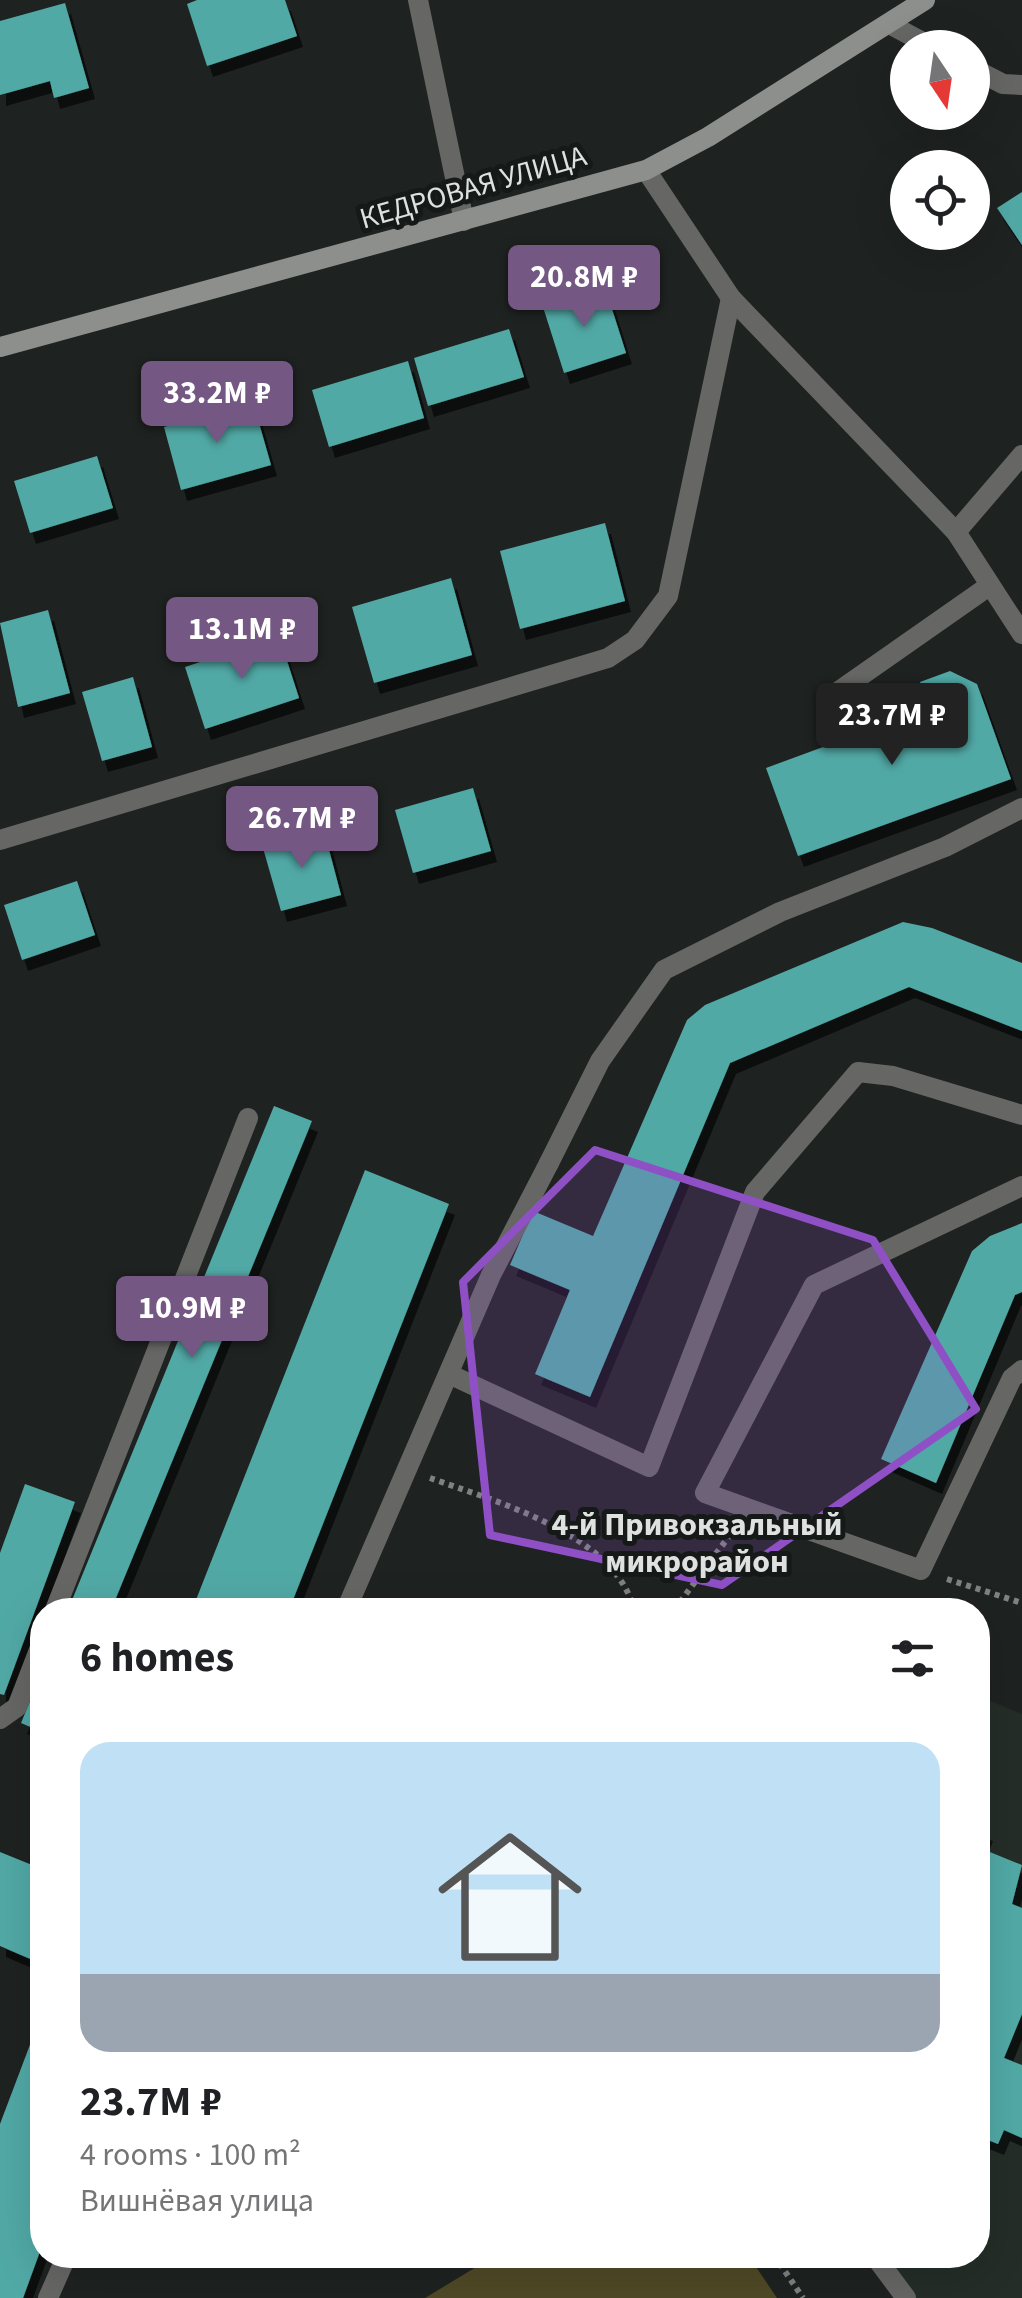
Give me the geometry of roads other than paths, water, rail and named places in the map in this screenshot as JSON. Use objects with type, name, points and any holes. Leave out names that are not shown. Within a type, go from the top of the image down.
[{"type":"street","points":[[418,0],[464,221]]},
{"type":"street","name":"КЕДРОВАЯ УЛИЦА","points":[[0,347],[646,170],[891,25],[925,0]]},
{"type":"street","points":[[891,25],[900,30]]},
{"type":"street","points":[[990,77],[1022,86]]},
{"type":"street","points":[[646,170],[731,298],[956,532],[1022,634]]},
{"type":"street","points":[[0,840],[608,658],[635,640],[668,596],[731,298]]},
{"type":"street","points":[[956,532],[1022,455]]},
{"type":"street","points":[[829,698],[989,586]]},
{"type":"street","points":[[352,1598],[410,1471],[491,1275],[600,1061],[664,970],[780,912],[945,847],[1022,808]]},
{"type":"street","points":[[451,1375],[649,1468],[756,1192],[858,1072],[893,1076],[1022,1115]]},
{"type":"street","points":[[60,1598],[248,1118]]},
{"type":"street","points":[[1022,1186],[814,1285],[705,1493],[921,1570],[1012,1378],[1022,1370]]},
{"type":"street","points":[[0,1719],[17,1707],[30,1673]]},
{"type":"street","points":[[48,2298],[61,2268]]},
{"type":"street","points":[[884,2268],[906,2298]]},
{"type":"district","name":"4-й Привокзальный микрорайон","points":[[697,1542]]}]
